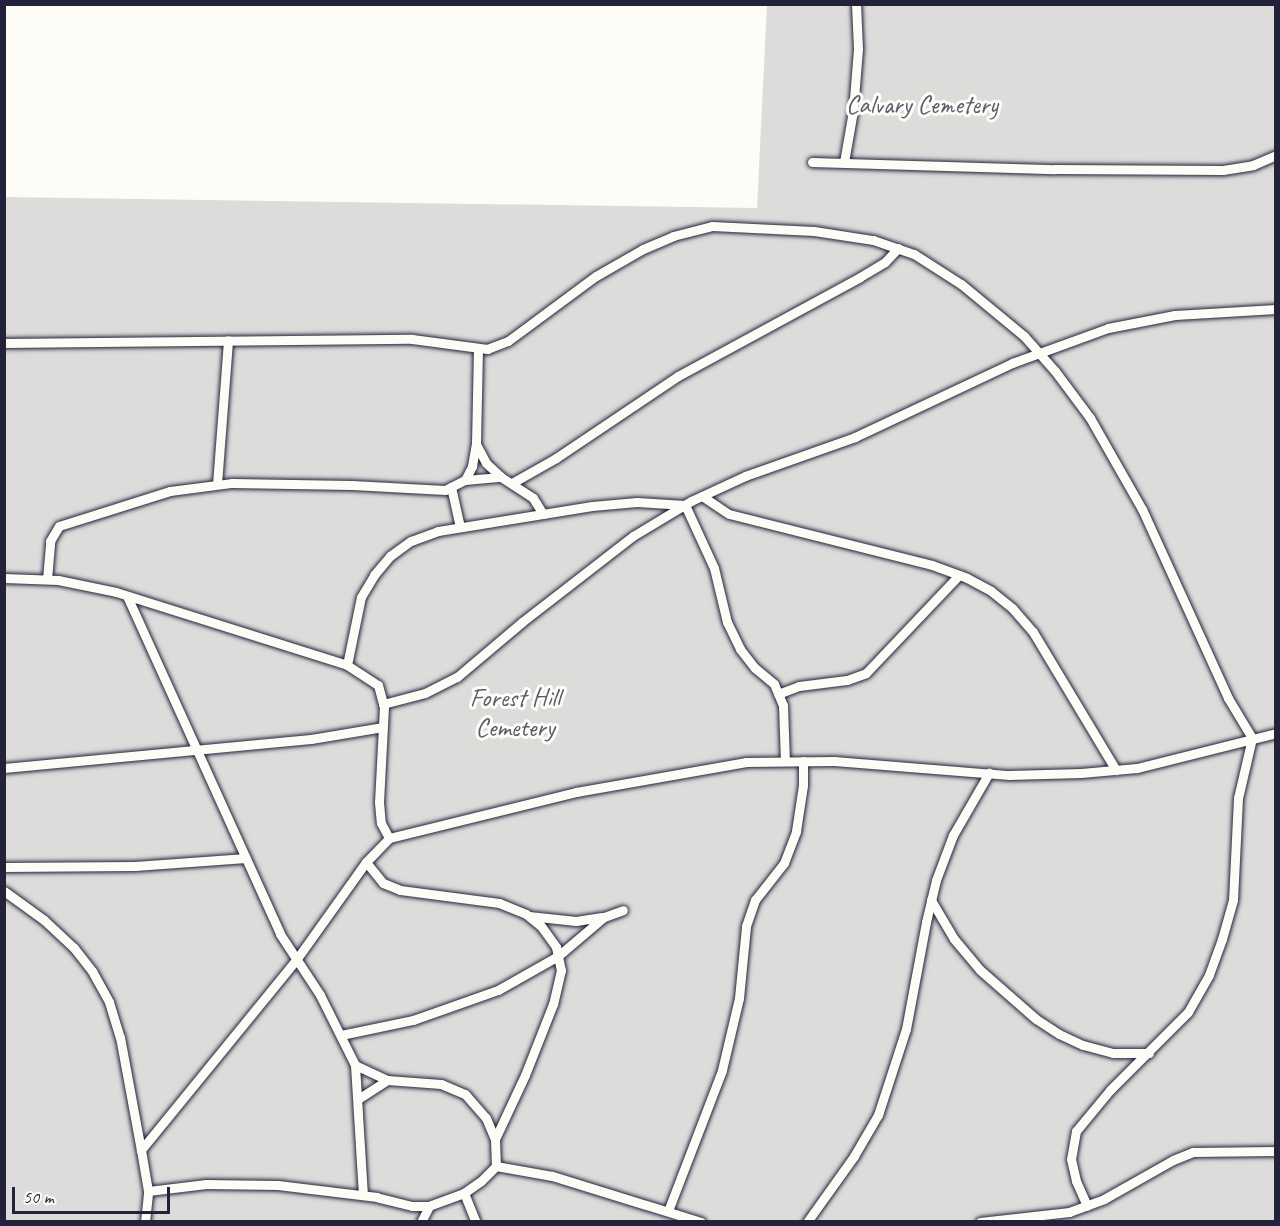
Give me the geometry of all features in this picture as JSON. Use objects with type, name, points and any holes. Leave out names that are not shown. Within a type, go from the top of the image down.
[{"type":"lane","points":[[844,162],[853,111],[858,49],[856,4]]},
{"type":"lane","points":[[812,162],[1055,169],[1223,170],[1253,165],[1275,155]]},
{"type":"lane","points":[[4,343],[412,339],[487,349],[508,341],[596,276],[643,249],[673,236],[712,226],[814,231],[873,240],[914,254],[961,284],[1024,336],[1090,418],[1142,509],[1228,698],[1252,738],[1238,798],[1233,900],[1222,939],[1209,975],[1188,1012],[1110,1090],[1076,1131],[1071,1159],[1076,1181],[1087,1206]]},
{"type":"lane","points":[[512,483],[565,452],[678,376],[869,272],[885,262],[898,248]]},
{"type":"lane","points":[[383,704],[425,693],[457,677],[574,580],[633,536],[685,505],[745,476],[874,429],[1038,351],[1108,327],[1174,315],[1275,309]]},
{"type":"lane","points":[[217,484],[228,340]]},
{"type":"lane","points":[[465,480],[472,466],[476,444],[478,348]]},
{"type":"lane","points":[[476,444],[486,463],[501,477],[533,498],[543,514]]},
{"type":"lane","points":[[47,579],[50,541],[59,526],[170,491],[217,484],[352,485],[445,490],[465,480],[501,477]]},
{"type":"lane","points":[[451,487],[460,527]]},
{"type":"lane","points":[[702,496],[729,514],[870,548],[959,575],[992,591],[1013,609],[1033,632],[1116,770]]},
{"type":"lane","points":[[347,664],[361,597],[374,574],[390,556],[411,541],[438,531],[543,514],[637,502],[685,505]]},
{"type":"lane","points":[[685,505],[714,568],[727,622],[740,649],[755,668],[774,684],[783,705],[785,761]]},
{"type":"lane","points":[[778,694],[799,686],[847,680],[866,673],[959,575]]},
{"type":"lane","points":[[4,578],[47,579],[127,596],[347,664],[378,685],[383,704],[379,802],[381,823],[389,838]]},
{"type":"lane","points":[[127,596],[280,934],[320,995],[355,1065],[363,1195]]},
{"type":"lane","points":[[4,768],[311,739],[383,727]]},
{"type":"lane","points":[[141,1150],[296,960],[366,862],[389,838],[576,792],[673,773],[746,762],[834,761],[989,773],[1071,774],[1137,768],[1275,733]]},
{"type":"lane","points":[[668,1211],[723,1070],[739,998],[746,926],[755,900],[784,863],[796,831],[803,785],[803,761]]},
{"type":"lane","points":[[807,1221],[848,1166],[878,1115],[906,1029],[931,900],[953,835],[989,773]]},
{"type":"lane","points":[[4,867],[135,866],[246,858]]},
{"type":"lane","points":[[366,862],[383,883],[400,890],[499,903],[528,915],[576,921],[604,917],[623,910]]},
{"type":"lane","points":[[4,891],[44,920],[74,948],[92,971],[109,1002],[120,1037],[148,1191],[146,1221]]},
{"type":"lane","points":[[931,900],[954,939],[980,970],[1036,1019],[1059,1034],[1083,1045],[1113,1053],[1149,1053]]},
{"type":"lane","points":[[495,1138],[525,1075],[553,1004],[561,970],[556,947],[541,926],[528,915]]},
{"type":"lane","points":[[340,1035],[413,1020],[498,990],[558,956],[604,917]]},
{"type":"lane","points":[[148,1191],[206,1184],[278,1185],[363,1195],[412,1206],[429,1206],[464,1193],[496,1166],[495,1138],[486,1118],[465,1094],[441,1084],[387,1080],[355,1065]]},
{"type":"lane","points":[[358,1099],[387,1080]]},
{"type":"lane","points":[[980,1221],[1024,1219],[1069,1212],[1104,1199],[1173,1160],[1193,1152],[1275,1151]]},
{"type":"lane","points":[[496,1166],[552,1176],[699,1221]]},
{"type":"lane","points":[[464,1193],[476,1221]]},
{"type":"lane","points":[[421,1221],[429,1206]]},
{"type":"green space","name":"Forest Hill Cemetery","points":[[767,5],[1275,5],[1275,1221],[5,1222],[5,197],[757,208]]},
{"type":"park label","name":"Calvary Cemetery","points":[[922,105]]}]
